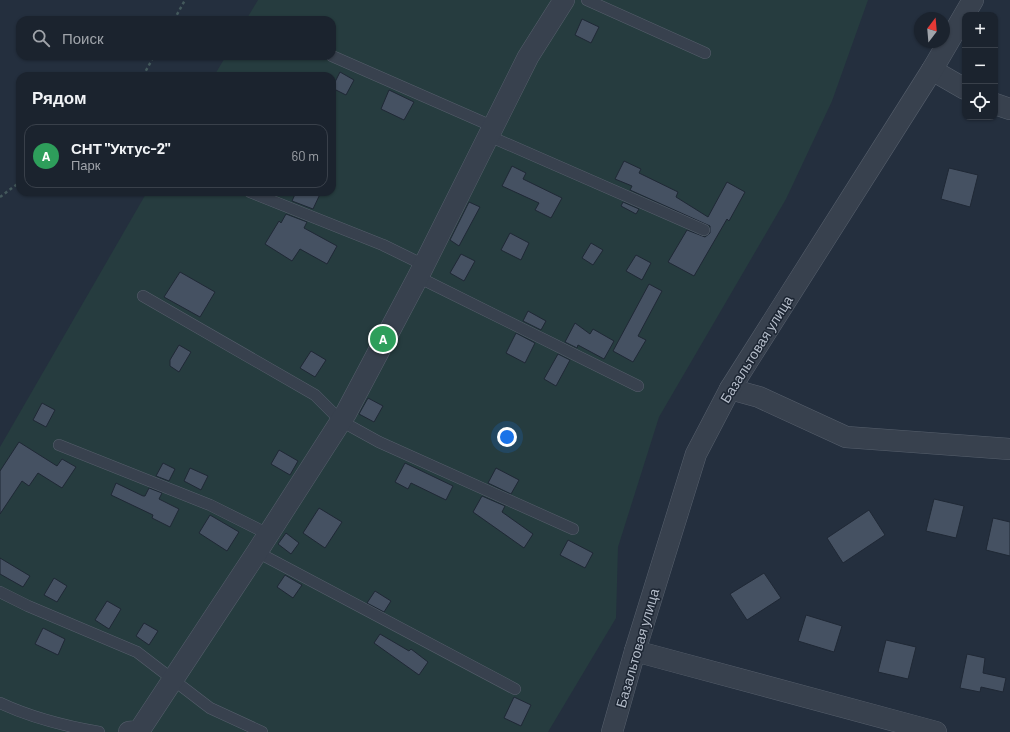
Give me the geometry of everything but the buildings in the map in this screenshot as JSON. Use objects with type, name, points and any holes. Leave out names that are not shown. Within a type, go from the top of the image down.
[{"type":"street","points":[[129,732],[139,731],[341,421],[421,271],[528,57],[564,0]]},
{"type":"street","name":"Базальтовая улица","points":[[612,732],[635,651],[696,454],[730,389],[932,70],[973,0]]},
{"type":"street","points":[[932,70],[962,87]]},
{"type":"street","points":[[998,105],[1010,109]]},
{"type":"street","points":[[730,389],[759,397],[846,437],[1010,449]]},
{"type":"street","points":[[635,651],[915,729],[936,732]]},
{"type":"lane","points":[[587,0],[705,53]]},
{"type":"lane","points":[[336,58],[704,230]]},
{"type":"lane","points":[[260,196],[383,245],[421,271],[638,386]]},
{"type":"lane","points":[[143,296],[315,395],[341,421],[379,442],[573,529]]},
{"type":"lane","points":[[59,445],[210,504],[268,534]]},
{"type":"lane","points":[[257,552],[515,689]]},
{"type":"lane","points":[[0,592],[28,606],[137,652],[210,708],[262,732]]},
{"type":"lane","points":[[0,703],[19,712],[62,726],[99,732]]},
{"type":"path","points":[[176,16],[185,0]]},
{"type":"path","points":[[145,72],[152,60]]},
{"type":"path","points":[[0,197],[16,185]]},
{"type":"green space","points":[[258,0],[868,0],[832,101],[786,199],[659,417],[618,547],[616,618],[548,732],[0,732],[0,447],[145,196],[336,196],[336,72],[216,72],[224,60],[336,60],[336,16],[248,16]]},
{"type":"place","name":"СНТ \"Уктус-2\"","points":[[383,339]]}]
